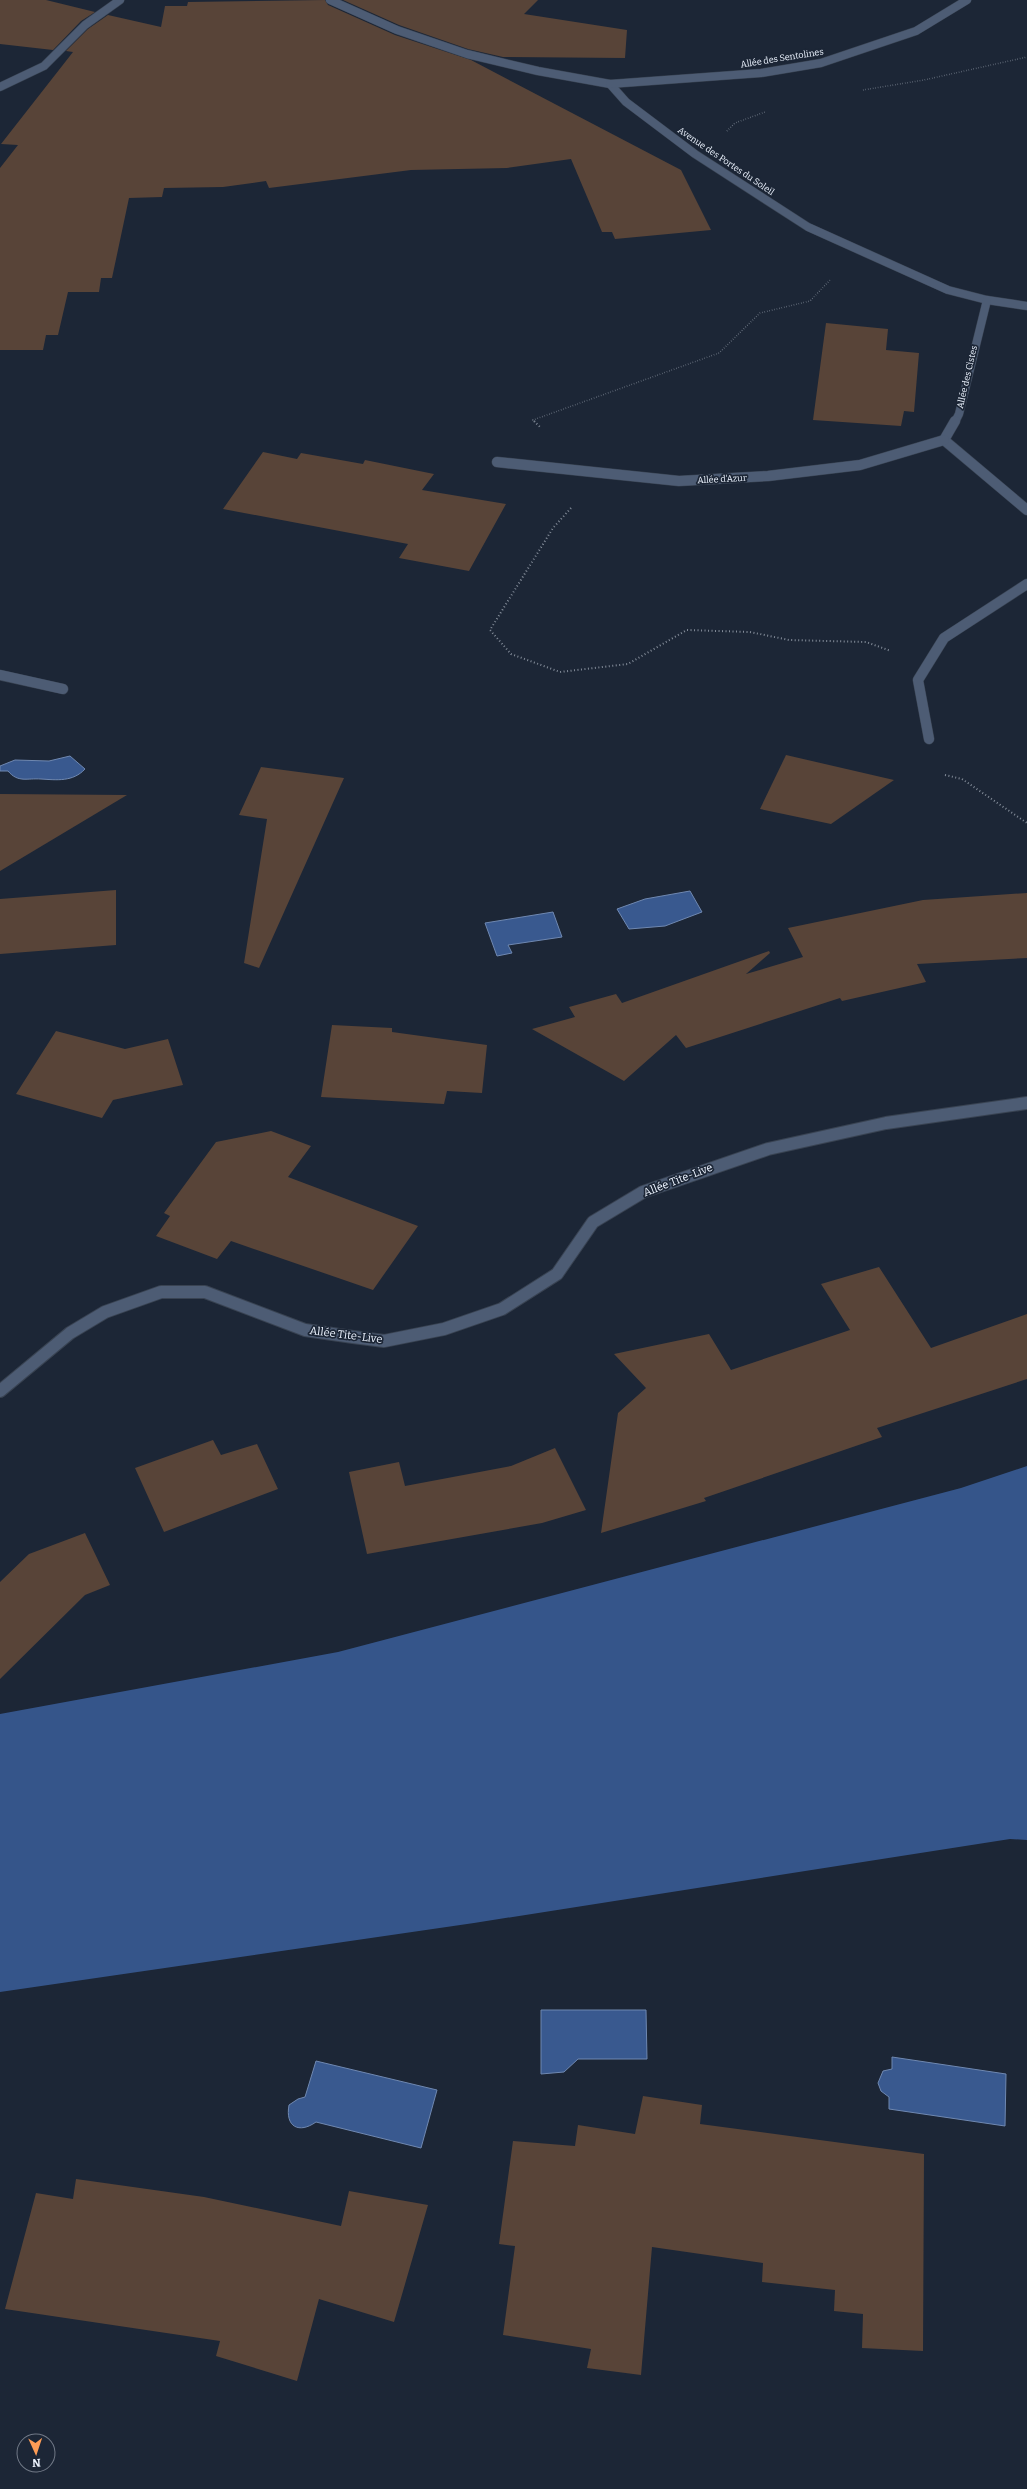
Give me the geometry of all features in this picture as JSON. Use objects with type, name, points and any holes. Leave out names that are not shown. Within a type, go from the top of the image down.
[{"type":"street","points":[[0,87],[44,66],[85,25],[120,0]]},
{"type":"street","points":[[330,0],[357,14],[448,49],[559,76],[610,84]]},
{"type":"street","name":"Allée des Sentolines","points":[[610,84],[761,73],[822,63],[916,31],[967,0]]},
{"type":"street","name":"Avenue des Portes du Soleil","points":[[610,84],[626,102],[695,154],[808,227],[948,290],[987,300],[1027,306]]},
{"type":"street","name":"Allée des Cistes","points":[[944,440],[959,414],[987,300]]},
{"type":"street","points":[[944,440],[1027,510]]},
{"type":"street","name":"Allée d'Azur","points":[[497,462],[679,481],[768,476],[860,466],[944,440]]},
{"type":"street","points":[[929,739],[918,680],[944,638],[1027,584]]},
{"type":"street","points":[[0,675],[63,689]]},
{"type":"street","name":"Allée Tite-Live","points":[[0,1391],[70,1333],[106,1312],[161,1292],[205,1292],[256,1310],[305,1330],[384,1341],[444,1329],[502,1309],[557,1274],[593,1222],[643,1192],[768,1149],[886,1123],[1027,1103]]},
{"type":"path","points":[[863,90],[924,80],[1027,57]]},
{"type":"path","points":[[695,154],[723,137],[735,122],[772,109]]},
{"type":"path","points":[[844,243],[831,280],[810,301],[760,313],[719,353],[587,402],[533,420],[565,461],[582,471],[585,491],[553,528],[490,630],[511,654],[560,672],[628,664],[687,630],[750,632],[789,640],[866,642],[895,653],[922,673]]},
{"type":"path","points":[[929,739],[944,774],[962,779],[1027,823]]},
{"type":"shaded area","points":[[70,756],[85,769],[70,778],[59,780],[19,779],[8,771],[0,771],[0,766],[15,760],[49,761]]},
{"type":"shaded area","points":[[690,891],[702,912],[665,926],[629,929],[617,909],[645,899]]},
{"type":"shaded area","points":[[553,912],[562,937],[508,945],[512,953],[497,956],[485,923]]},
{"type":"shaded area","points":[[1027,1466],[1027,1840],[1010,1839],[474,1923],[0,1992],[0,1714],[338,1652],[961,1488]]},
{"type":"shaded area","points":[[541,2010],[646,2010],[647,2059],[578,2059],[564,2072],[541,2074]]},
{"type":"shaded area","points":[[892,2057],[1006,2074],[1005,2126],[889,2109],[889,2097],[881,2091],[878,2083],[883,2071],[892,2069]]},
{"type":"shaded area","points":[[316,2061],[437,2090],[421,2148],[316,2122],[304,2128],[299,2128],[291,2123],[288,2113],[289,2105],[298,2099],[305,2097]]},
{"type":"building","points":[[0,0],[46,0],[95,12],[81,21],[53,50],[0,44]]},
{"type":"building","points":[[325,0],[328,5],[395,35],[471,60],[681,170],[711,230],[615,239],[612,232],[602,232],[571,159],[507,168],[411,170],[269,188],[266,181],[223,187],[164,188],[162,197],[129,198],[112,278],[101,278],[99,292],[68,292],[58,335],[46,335],[43,350],[0,350],[0,168],[18,145],[1,144],[73,52],[66,51],[88,29],[108,15],[161,27],[165,6],[187,6],[188,2]]},
{"type":"building","points":[[343,0],[538,0],[524,14],[627,30],[625,58],[503,57],[468,49],[399,25]]},
{"type":"building","points":[[826,323],[888,329],[886,350],[919,353],[914,412],[904,411],[901,426],[813,420]]},
{"type":"building","points":[[263,452],[297,459],[301,453],[363,464],[365,460],[434,474],[422,490],[506,504],[469,571],[399,558],[408,544],[223,509]]},
{"type":"building","points":[[786,755],[894,780],[831,824],[760,809]]},
{"type":"building","points":[[261,767],[344,778],[259,968],[244,963],[267,819],[239,815]]},
{"type":"building","points":[[0,794],[127,795],[0,871]]},
{"type":"building","points":[[116,890],[116,945],[0,954],[0,899]]},
{"type":"building","points":[[1027,893],[1027,958],[917,964],[926,982],[842,1001],[840,998],[686,1048],[676,1035],[624,1081],[532,1029],[575,1017],[569,1007],[616,994],[622,1003],[769,951],[770,953],[746,974],[803,957],[788,928],[923,900]]},
{"type":"building","points":[[332,1025],[392,1028],[392,1032],[487,1045],[482,1093],[447,1091],[444,1104],[321,1097]]},
{"type":"building","points":[[56,1031],[125,1049],[168,1039],[183,1085],[113,1100],[102,1118],[16,1094]]},
{"type":"building","points":[[271,1131],[311,1146],[288,1177],[418,1226],[373,1290],[231,1241],[217,1259],[156,1236],[170,1216],[164,1213],[216,1142]]},
{"type":"building","points":[[879,1267],[931,1348],[1027,1314],[1027,1379],[877,1428],[882,1437],[704,1498],[706,1501],[601,1533],[618,1413],[646,1388],[614,1354],[709,1334],[731,1370],[850,1330],[821,1284]]},
{"type":"building","points":[[213,1440],[221,1455],[257,1444],[278,1489],[164,1532],[135,1468]]},
{"type":"building","points":[[555,1448],[586,1510],[542,1523],[367,1554],[349,1472],[399,1462],[405,1486],[511,1466]]},
{"type":"building","points":[[85,1533],[110,1585],[85,1595],[0,1679],[0,1582],[29,1554]]},
{"type":"building","points":[[643,2096],[702,2105],[700,2124],[924,2154],[923,2351],[862,2348],[863,2314],[834,2311],[835,2290],[762,2282],[763,2263],[652,2247],[641,2375],[587,2368],[591,2349],[503,2335],[515,2246],[499,2244],[513,2141],[575,2146],[578,2125],[635,2134]]},
{"type":"building","points":[[76,2179],[204,2197],[341,2226],[349,2191],[428,2205],[394,2322],[319,2299],[297,2381],[216,2356],[220,2341],[5,2309],[36,2193],[73,2199]]}]
